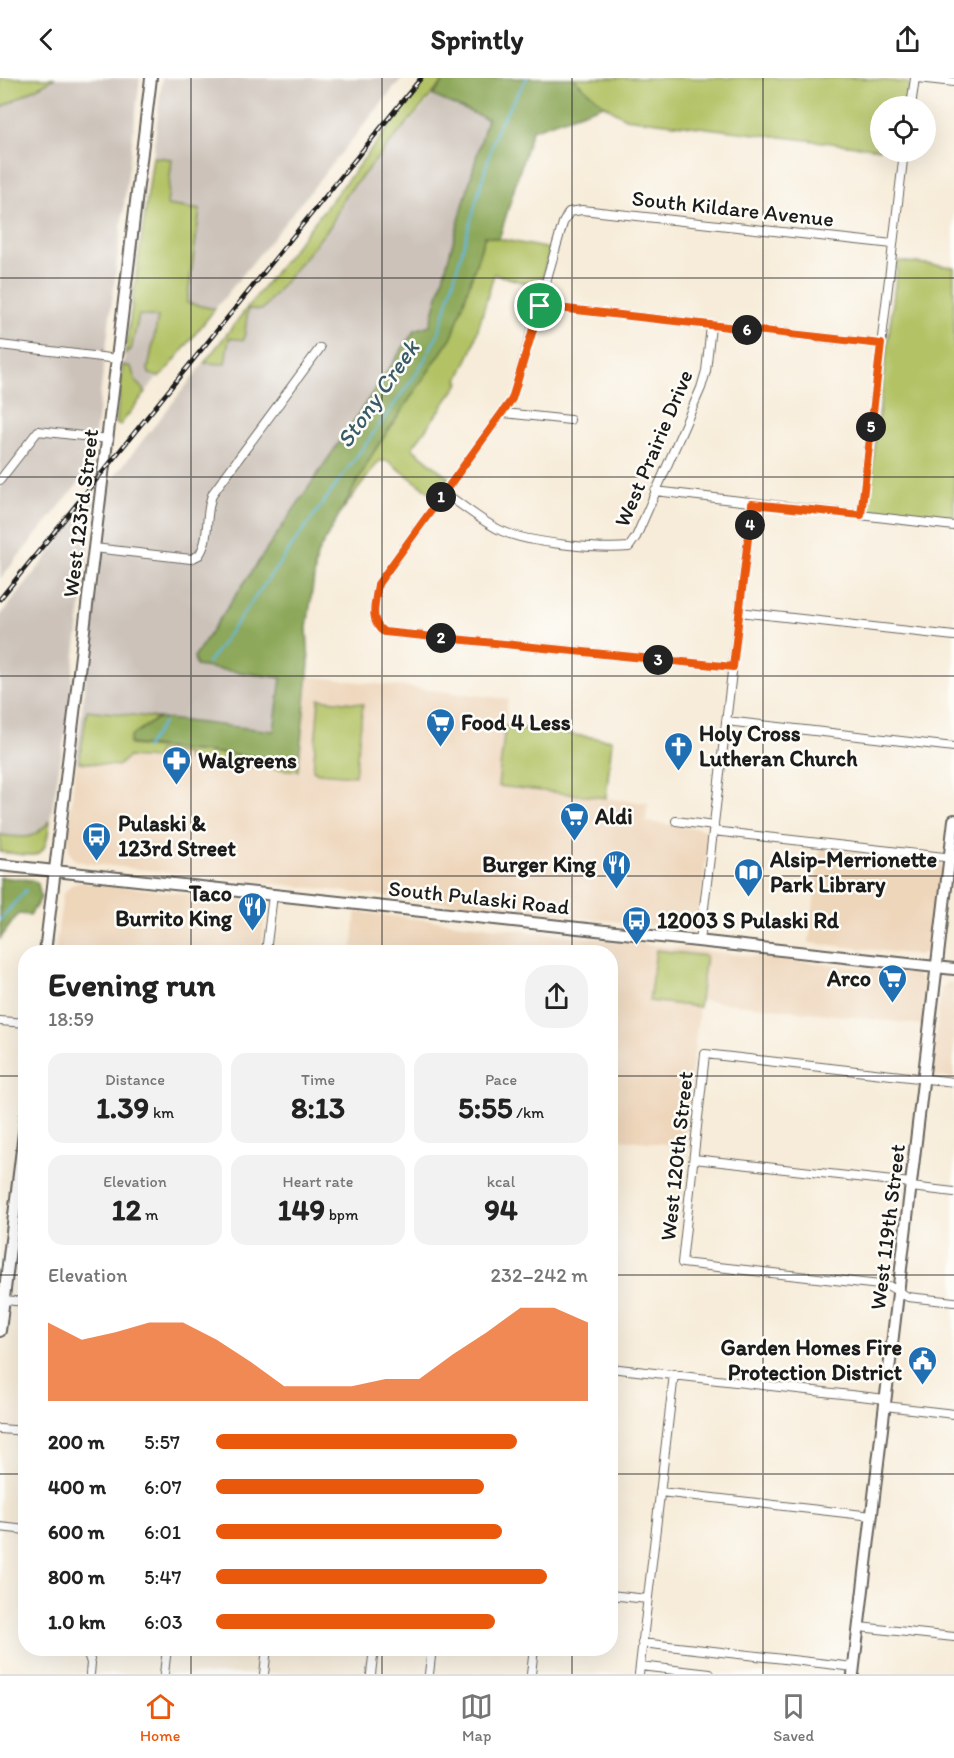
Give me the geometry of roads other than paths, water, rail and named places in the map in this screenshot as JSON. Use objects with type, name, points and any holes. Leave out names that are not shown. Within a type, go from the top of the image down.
[{"type":"street","name":"West 123rd Street","points":[[46,945],[151,78]]},
{"type":"street","points":[[913,96],[916,78],[954,82]]},
{"type":"street","points":[[861,515],[903,162]]},
{"type":"street","name":"South Kildare Avenue","points":[[540,306],[563,223],[569,212],[582,210],[893,244]]},
{"type":"street","points":[[733,667],[384,632],[377,628],[374,621],[378,584],[504,413],[519,380],[540,306],[881,344]]},
{"type":"street","name":"West Prairie Drive","points":[[444,493],[502,531],[526,538],[590,546],[629,547],[636,537],[701,388],[706,371],[711,326]]},
{"type":"street","points":[[0,345],[118,359]]},
{"type":"street","points":[[94,548],[191,559],[200,555],[213,493],[320,348]]},
{"type":"street","points":[[504,413],[570,420]]},
{"type":"street","points":[[1,478],[38,431],[109,439]]},
{"type":"street","points":[[655,491],[954,526]]},
{"type":"street","points":[[700,941],[752,504]]},
{"type":"street","points":[[740,612],[954,636]]},
{"type":"street","points":[[726,721],[954,747]]},
{"type":"street","name":"West 119th Street","points":[[853,1671],[952,857],[954,820]]},
{"type":"street","points":[[676,821],[714,828],[952,857]]},
{"type":"street","name":"South Pulaski Road","points":[[0,865],[954,969]]},
{"type":"street","points":[[267,945],[273,895]]},
{"type":"street","points":[[0,1021],[18,1022]]},
{"type":"street","name":"West 120th Street","points":[[898,1292],[889,1286],[682,1263],[705,1054],[924,1078]]},
{"type":"street","points":[[924,1078],[954,1082]]},
{"type":"street","points":[[694,1159],[954,1192]]},
{"type":"street","points":[[0,1331],[18,1218]]},
{"type":"street","points":[[898,1292],[908,1297],[954,1302]]},
{"type":"street","points":[[4,1300],[18,1301]]},
{"type":"street","points":[[618,1369],[674,1374],[954,1414]]},
{"type":"street","points":[[674,1374],[639,1670],[710,1674]]},
{"type":"street","points":[[0,1429],[18,1430]]},
{"type":"street","points":[[660,1492],[872,1516]]},
{"type":"street","points":[[0,1527],[18,1529]]},
{"type":"street","points":[[618,1595],[646,1599]]},
{"type":"street","points":[[859,1627],[954,1637]]},
{"type":"street","points":[[642,1643],[830,1664],[853,1671]]},
{"type":"street","points":[[89,1656],[91,1663],[90,1674]]},
{"type":"street","points":[[164,1674],[166,1656]]},
{"type":"street","points":[[264,1674],[266,1656]]},
{"type":"street","points":[[371,1674],[373,1656]]},
{"type":"street","points":[[429,1674],[431,1656]]},
{"type":"street","points":[[531,1674],[533,1656]]},
{"type":"waterway","name":"Stony Creek","points":[[207,664],[419,370],[439,332],[497,128],[527,78]]},
{"type":"waterway","name":"Stony Creek","points":[[145,749],[164,722]]},
{"type":"waterway","name":"Stony Creek","points":[[0,920],[26,890]]},
{"type":"railway","points":[[0,599],[421,78]]},
{"type":"place","name":"Food 4 Less","points":[[440,748]]},
{"type":"place","name":"Holy Cross Lutheran Church","points":[[678,772]]},
{"type":"place","name":"Walgreens","points":[[177,786]]},
{"type":"place","name":"Aldi","points":[[574,842]]},
{"type":"place","name":"Pulaski & 123rd Street","points":[[97,862]]},
{"type":"place","name":"Burger King","points":[[617,890]]},
{"type":"place","name":"Alsip-Merrionette Park Library","points":[[749,898]]},
{"type":"place","name":"Taco Burrito King","points":[[253,932]]},
{"type":"place","name":"12003 S Pulaski Rd","points":[[636,946]]},
{"type":"place","name":"Arco","points":[[892,1004]]},
{"type":"place","name":"Garden Homes Fire Protection District","points":[[923,1386]]}]
